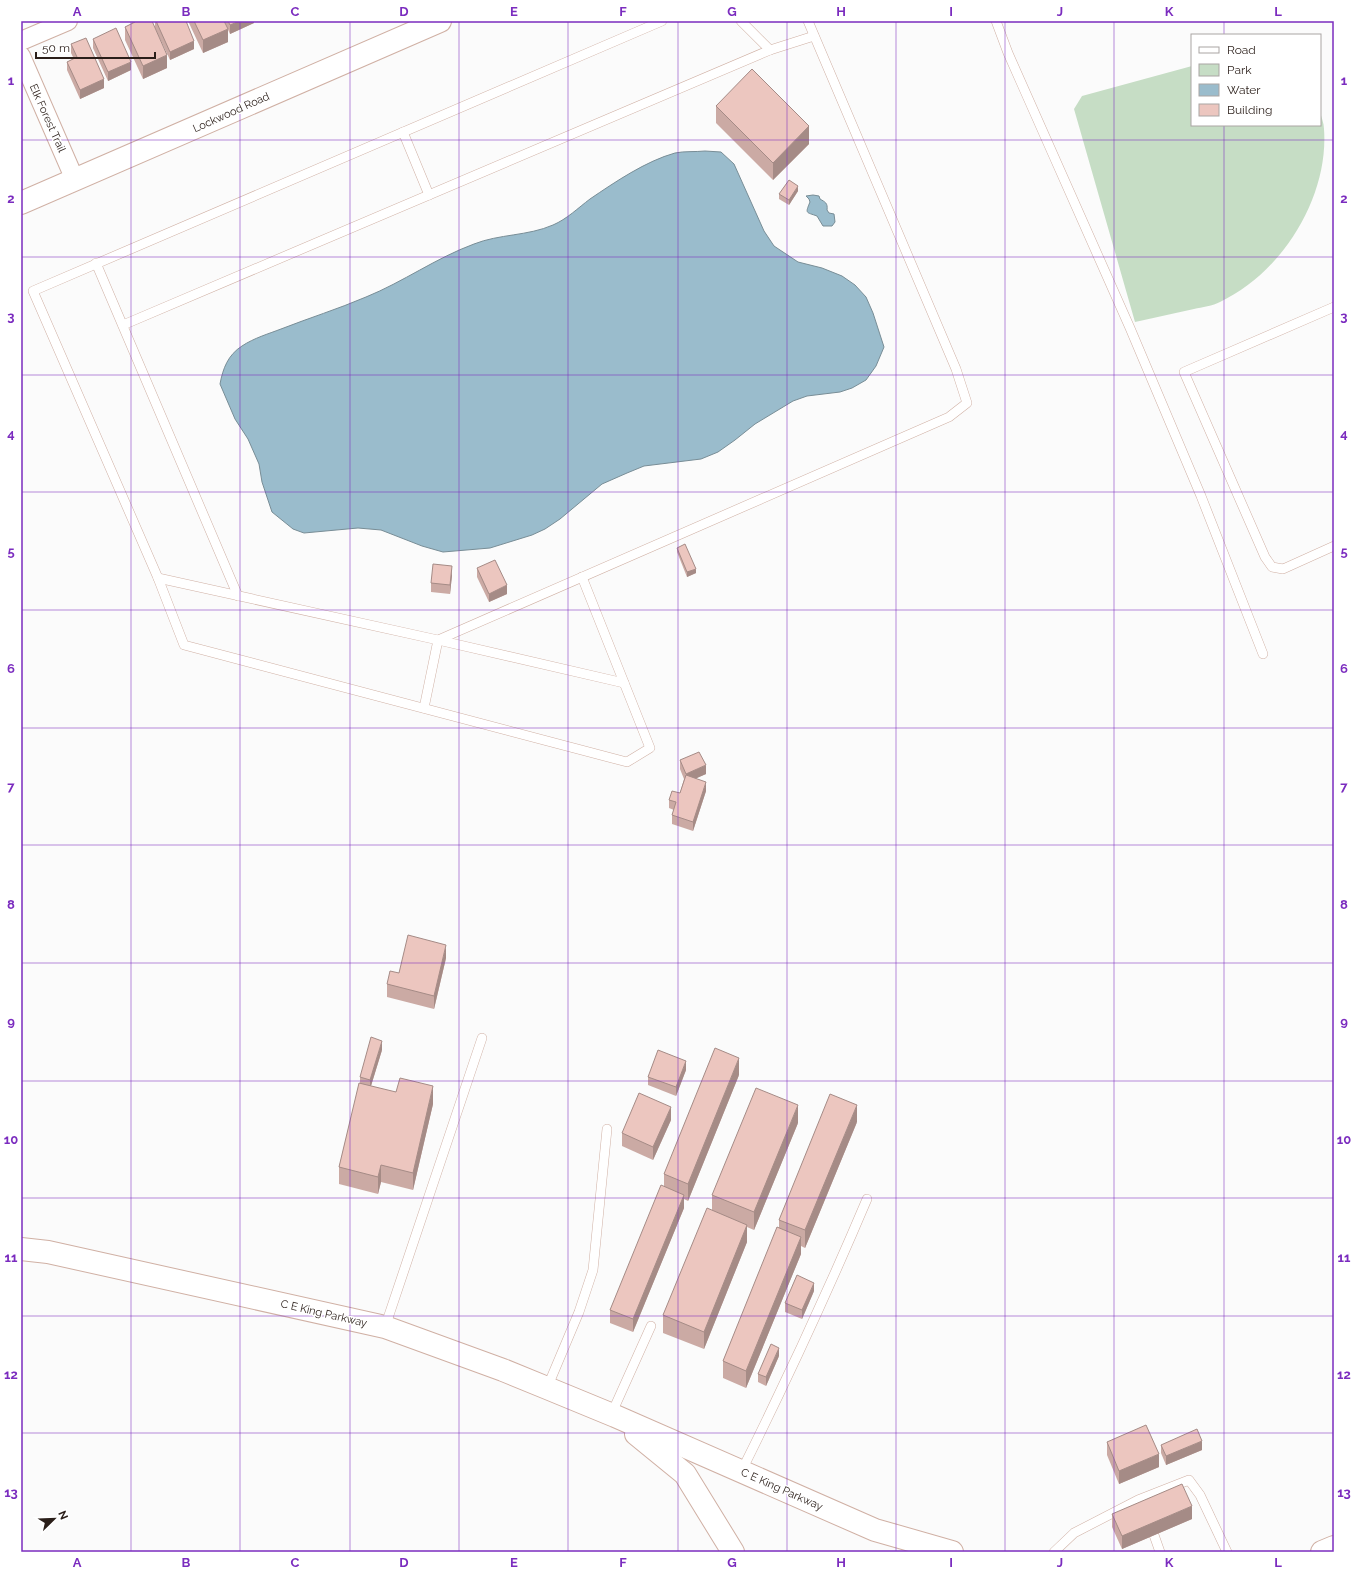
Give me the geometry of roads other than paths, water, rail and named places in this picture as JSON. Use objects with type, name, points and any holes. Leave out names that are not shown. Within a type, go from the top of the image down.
[{"type":"main road","name":"Lockwood Road","points":[[21,203],[440,21]]},
{"type":"main road","name":"C E King Parkway","points":[[21,1248],[48,1252],[385,1327],[503,1370],[547,1388],[874,1530],[952,1552]]},
{"type":"main road","name":"C E King Parkway","points":[[613,1416],[685,1474],[733,1552]]},
{"type":"main road","points":[[1322,1552],[1334,1547]]},
{"type":"street","points":[[21,41],[68,21]]},
{"type":"street","name":"Elk Forest Trail","points":[[21,56],[76,180]]},
{"type":"lane","points":[[582,577],[650,748],[628,762],[184,645],[158,578],[33,291],[662,21]]},
{"type":"lane","points":[[741,21],[770,50]]},
{"type":"lane","points":[[438,640],[949,417],[968,404],[956,369],[808,21]]},
{"type":"lane","points":[[996,21],[1008,53],[1130,328],[1201,496],[1263,654]]},
{"type":"lane","points":[[123,325],[770,50],[814,36]]},
{"type":"lane","points":[[403,132],[429,195]]},
{"type":"lane","points":[[96,263],[238,596]]},
{"type":"lane","points":[[1334,307],[1184,372],[1265,557],[1272,567],[1283,569],[1334,546]]},
{"type":"lane","points":[[158,578],[438,640],[624,684]]},
{"type":"lane","points":[[424,708],[438,640]]},
{"type":"lane","points":[[385,1327],[482,1038]]},
{"type":"lane","points":[[547,1388],[579,1312],[593,1270],[607,1129]]},
{"type":"lane","points":[[741,1472],[825,1298],[867,1199]]},
{"type":"lane","points":[[613,1416],[651,1326]]},
{"type":"lane","points":[[1054,1552],[1074,1533],[1140,1504],[1189,1480],[1200,1495],[1227,1552]]},
{"type":"lane","points":[[1154,1536],[1160,1552]]},
{"type":"water","points":[[705,151],[721,152],[734,164],[764,231],[774,246],[798,262],[822,268],[842,276],[855,285],[866,297],[884,347],[876,366],[866,380],[852,388],[840,392],[807,396],[793,401],[755,424],[718,452],[701,459],[644,466],[602,484],[560,519],[545,529],[532,535],[490,548],[443,552],[422,546],[381,530],[358,528],[304,533],[293,529],[272,512],[262,482],[259,464],[248,439],[235,419],[220,384],[227,362],[233,353],[247,343],[261,336],[345,306],[380,291],[446,256],[474,244],[493,238],[543,229],[558,223],[590,199],[653,161],[675,153]]},
{"type":"water","points":[[806,196],[819,196],[820,199],[827,204],[827,210],[829,213],[834,214],[835,222],[832,226],[823,226],[817,216],[807,211],[810,202]]}]
